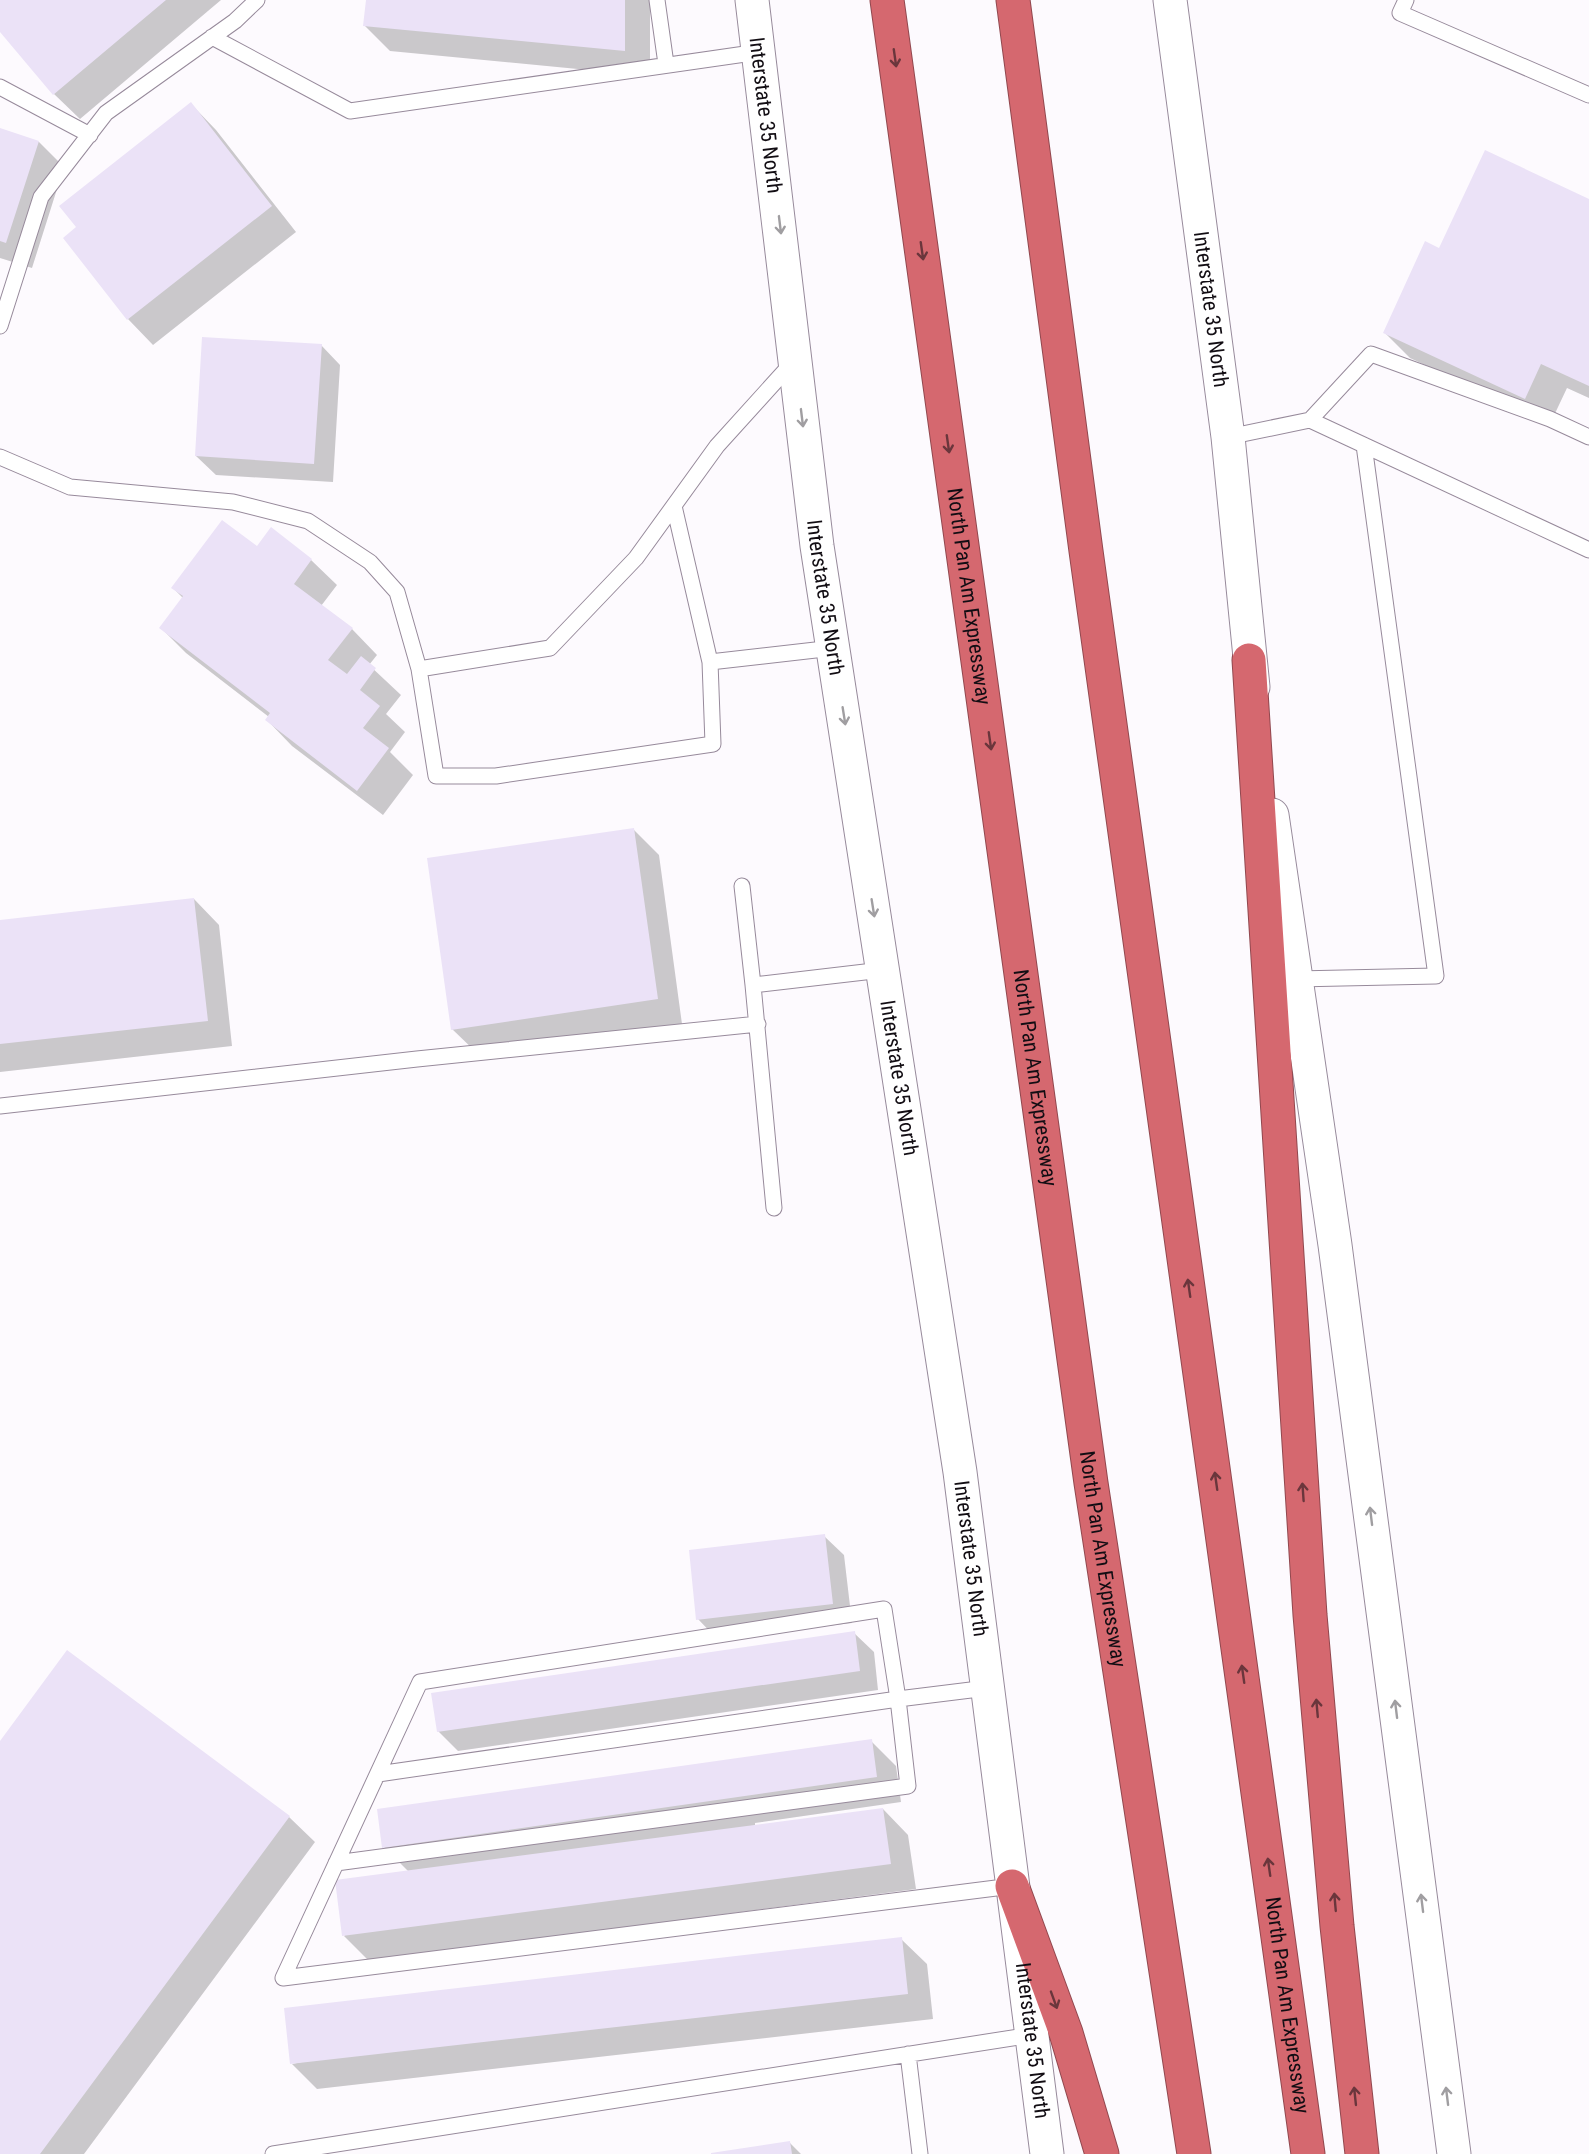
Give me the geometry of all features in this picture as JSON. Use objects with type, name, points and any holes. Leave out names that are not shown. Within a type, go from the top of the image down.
[{"type":"highway","name":"North Pan Am Expressway","points":[[887,0],[1091,1483],[1194,2154]]},
{"type":"highway","name":"North Pan Am Expressway","points":[[1013,0],[1084,539],[1308,2154]]},
{"type":"highway","points":[[1249,660],[1310,1615],[1337,1926],[1362,2154]]},
{"type":"highway","points":[[1012,1886],[1066,2033],[1102,2154]]},
{"type":"main road","name":"Interstate 35 North","points":[[752,0],[817,546],[960,1472],[1047,2154]]},
{"type":"main road","name":"Interstate 35 North","points":[[1170,0],[1228,437],[1249,660],[1335,1245],[1454,2154]]},
{"type":"lane","points":[[0,326],[41,197],[106,113],[235,21],[257,0]]},
{"type":"lane","points":[[657,0],[666,64]]},
{"type":"lane","points":[[1406,0],[1400,13],[1589,95]]},
{"type":"lane","points":[[212,37],[350,111],[759,52]]},
{"type":"lane","points":[[0,87],[90,135]]},
{"type":"lane","points":[[1228,437],[1310,420],[1371,354],[1550,419],[1589,437]]},
{"type":"lane","points":[[419,669],[550,648],[636,558],[717,446],[795,359]]},
{"type":"lane","points":[[1310,420],[1589,550]]},
{"type":"lane","points":[[1296,979],[1436,976],[1364,445]]},
{"type":"lane","points":[[0,457],[70,487],[233,502],[308,521],[370,561],[397,592],[419,669],[436,776],[496,776],[713,744],[710,662],[674,506]]},
{"type":"lane","points":[[710,662],[833,648]]},
{"type":"lane","points":[[742,886],[758,1024],[774,1208]]},
{"type":"lane","points":[[753,985],[882,970]]},
{"type":"lane","points":[[0,1106],[417,1059],[758,1024]]},
{"type":"lane","points":[[336,1863],[908,1786],[884,1609],[420,1682],[378,1774],[336,1863],[283,1978],[1012,1886]]},
{"type":"lane","points":[[378,1774],[987,1688]]},
{"type":"lane","points":[[273,2154],[1031,2035]]},
{"type":"lane","points":[[908,2054],[920,2154]]},
{"type":"building","points":[[0,0],[166,0],[53,95],[0,32]]},
{"type":"building","points":[[366,0],[625,0],[625,51],[363,26]]},
{"type":"building","points":[[191,102],[272,206],[127,320],[63,238],[76,227],[59,206]]},
{"type":"building","points":[[0,128],[39,141],[6,243],[0,241]]},
{"type":"building","points":[[1485,150],[1589,199],[1589,386],[1541,364],[1525,399],[1383,333],[1425,241],[1439,248]]},
{"type":"building","points":[[202,337],[322,344],[314,464],[195,456]]},
{"type":"building","points":[[222,520],[257,546],[271,527],[312,559],[294,584],[353,628],[328,660],[347,674],[361,656],[376,668],[360,690],[380,706],[363,728],[389,748],[357,791],[265,720],[270,713],[159,628],[183,596],[171,588]]},
{"type":"building","points":[[634,828],[658,999],[451,1030],[427,858]]},
{"type":"building","points":[[194,898],[208,1021],[0,1044],[0,920]]},
{"type":"building","points":[[825,1534],[833,1604],[696,1620],[689,1550]]},
{"type":"building","points":[[855,1631],[860,1671],[437,1732],[431,1693]]},
{"type":"building","points":[[67,1650],[290,1816],[40,2154],[0,2154],[0,1741]]},
{"type":"building","points":[[872,1739],[877,1777],[382,1848],[377,1809]]},
{"type":"building","points":[[883,1808],[891,1864],[342,1936],[335,1880]]},
{"type":"building","points":[[902,1937],[908,1994],[290,2064],[284,2008]]},
{"type":"building","points":[[790,2141],[792,2154],[711,2154],[711,2153]]}]
